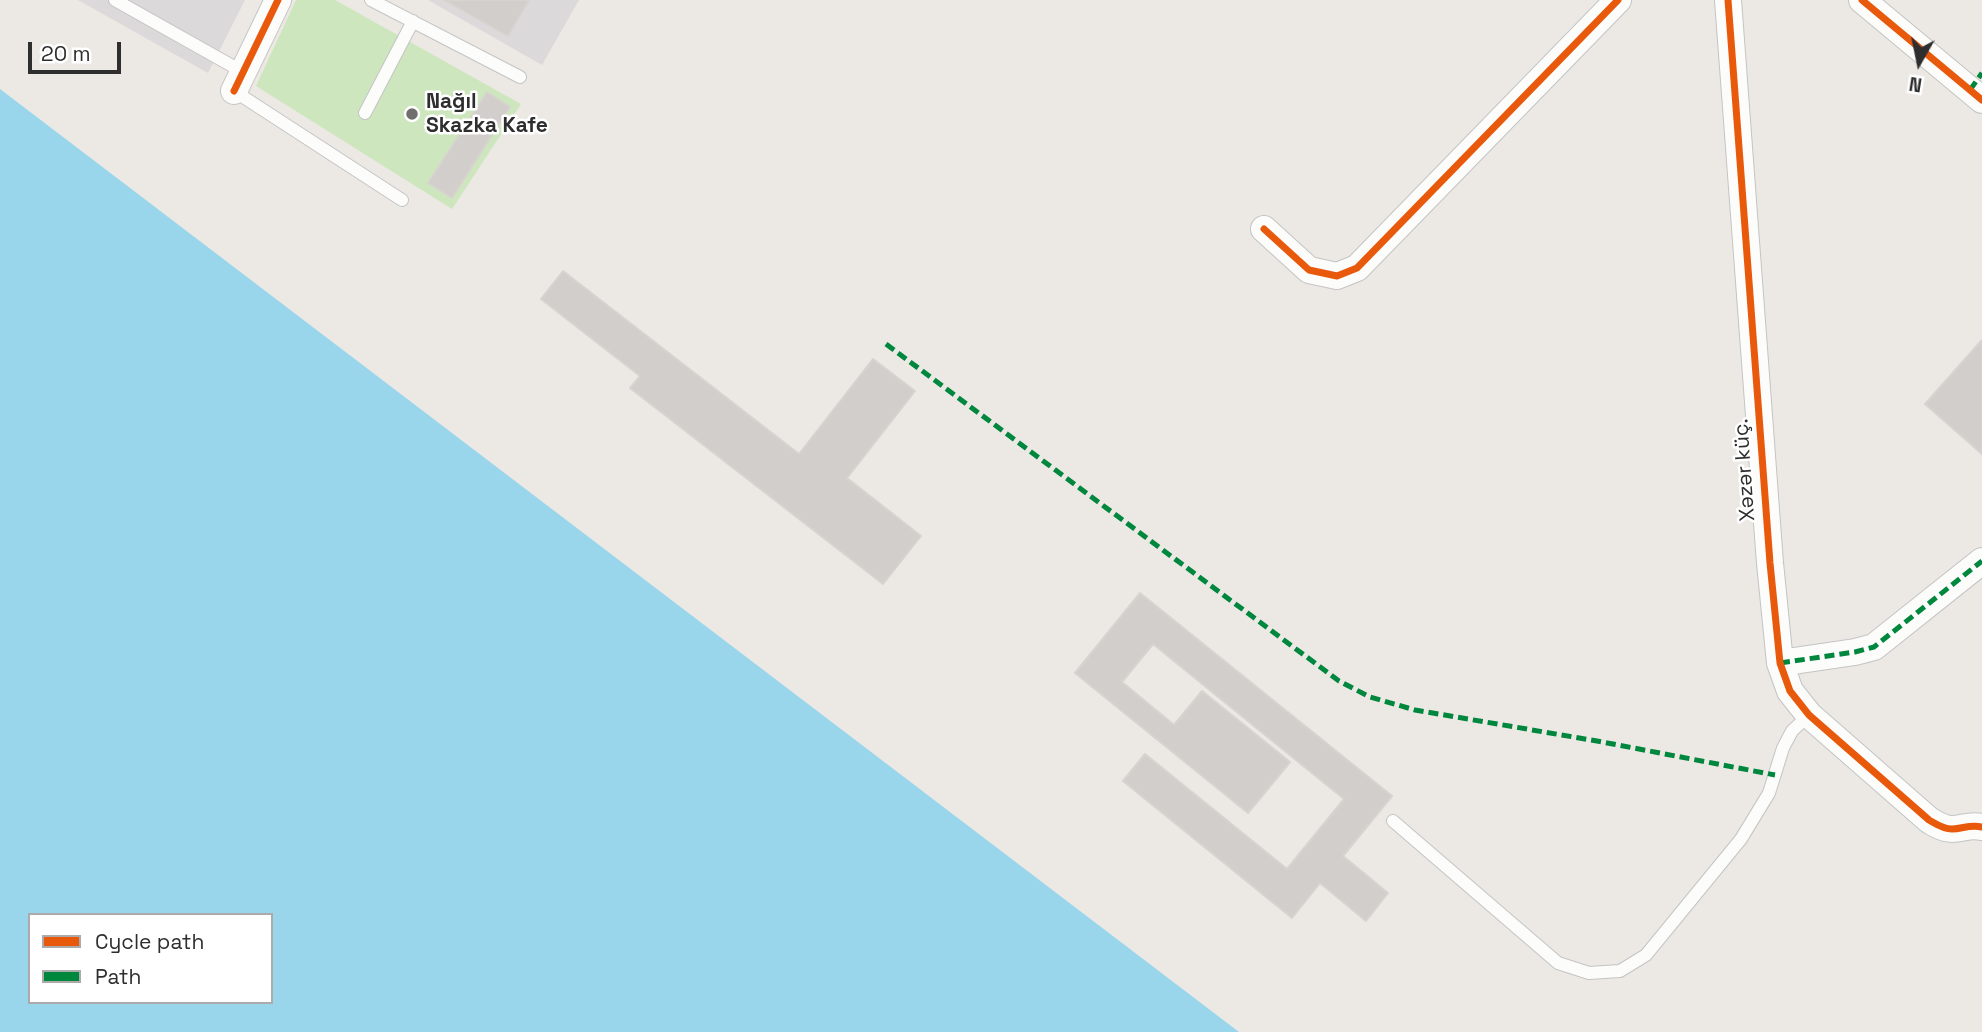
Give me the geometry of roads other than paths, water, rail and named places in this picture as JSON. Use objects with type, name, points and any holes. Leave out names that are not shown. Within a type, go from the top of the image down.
[{"type":"street","points":[[238,81],[278,0]]},
{"type":"street","points":[[1264,229],[1309,270],[1337,276],[1357,268],[1618,0]]},
{"type":"street","name":"Xəzər küç.","points":[[1728,0],[1770,563],[1780,663],[1790,691],[1809,715],[1929,820],[1952,829],[1972,825],[1982,827]]},
{"type":"street","points":[[1862,0],[1978,88]]},
{"type":"street","points":[[1780,663],[1874,648],[1981,567]]},
{"type":"lane","points":[[115,0],[238,81],[402,200]]},
{"type":"lane","points":[[371,0],[520,77]]},
{"type":"lane","points":[[365,113],[412,21]]},
{"type":"lane","points":[[1394,821],[1558,963],[1589,973],[1620,971],[1646,955],[1741,839],[1769,793],[1791,731],[1809,715]]},
{"type":"water","points":[[0,89],[1239,1032],[0,1032]]},
{"type":"place","name":"Nağıl Skazka Kafe","points":[[412,114]]}]
